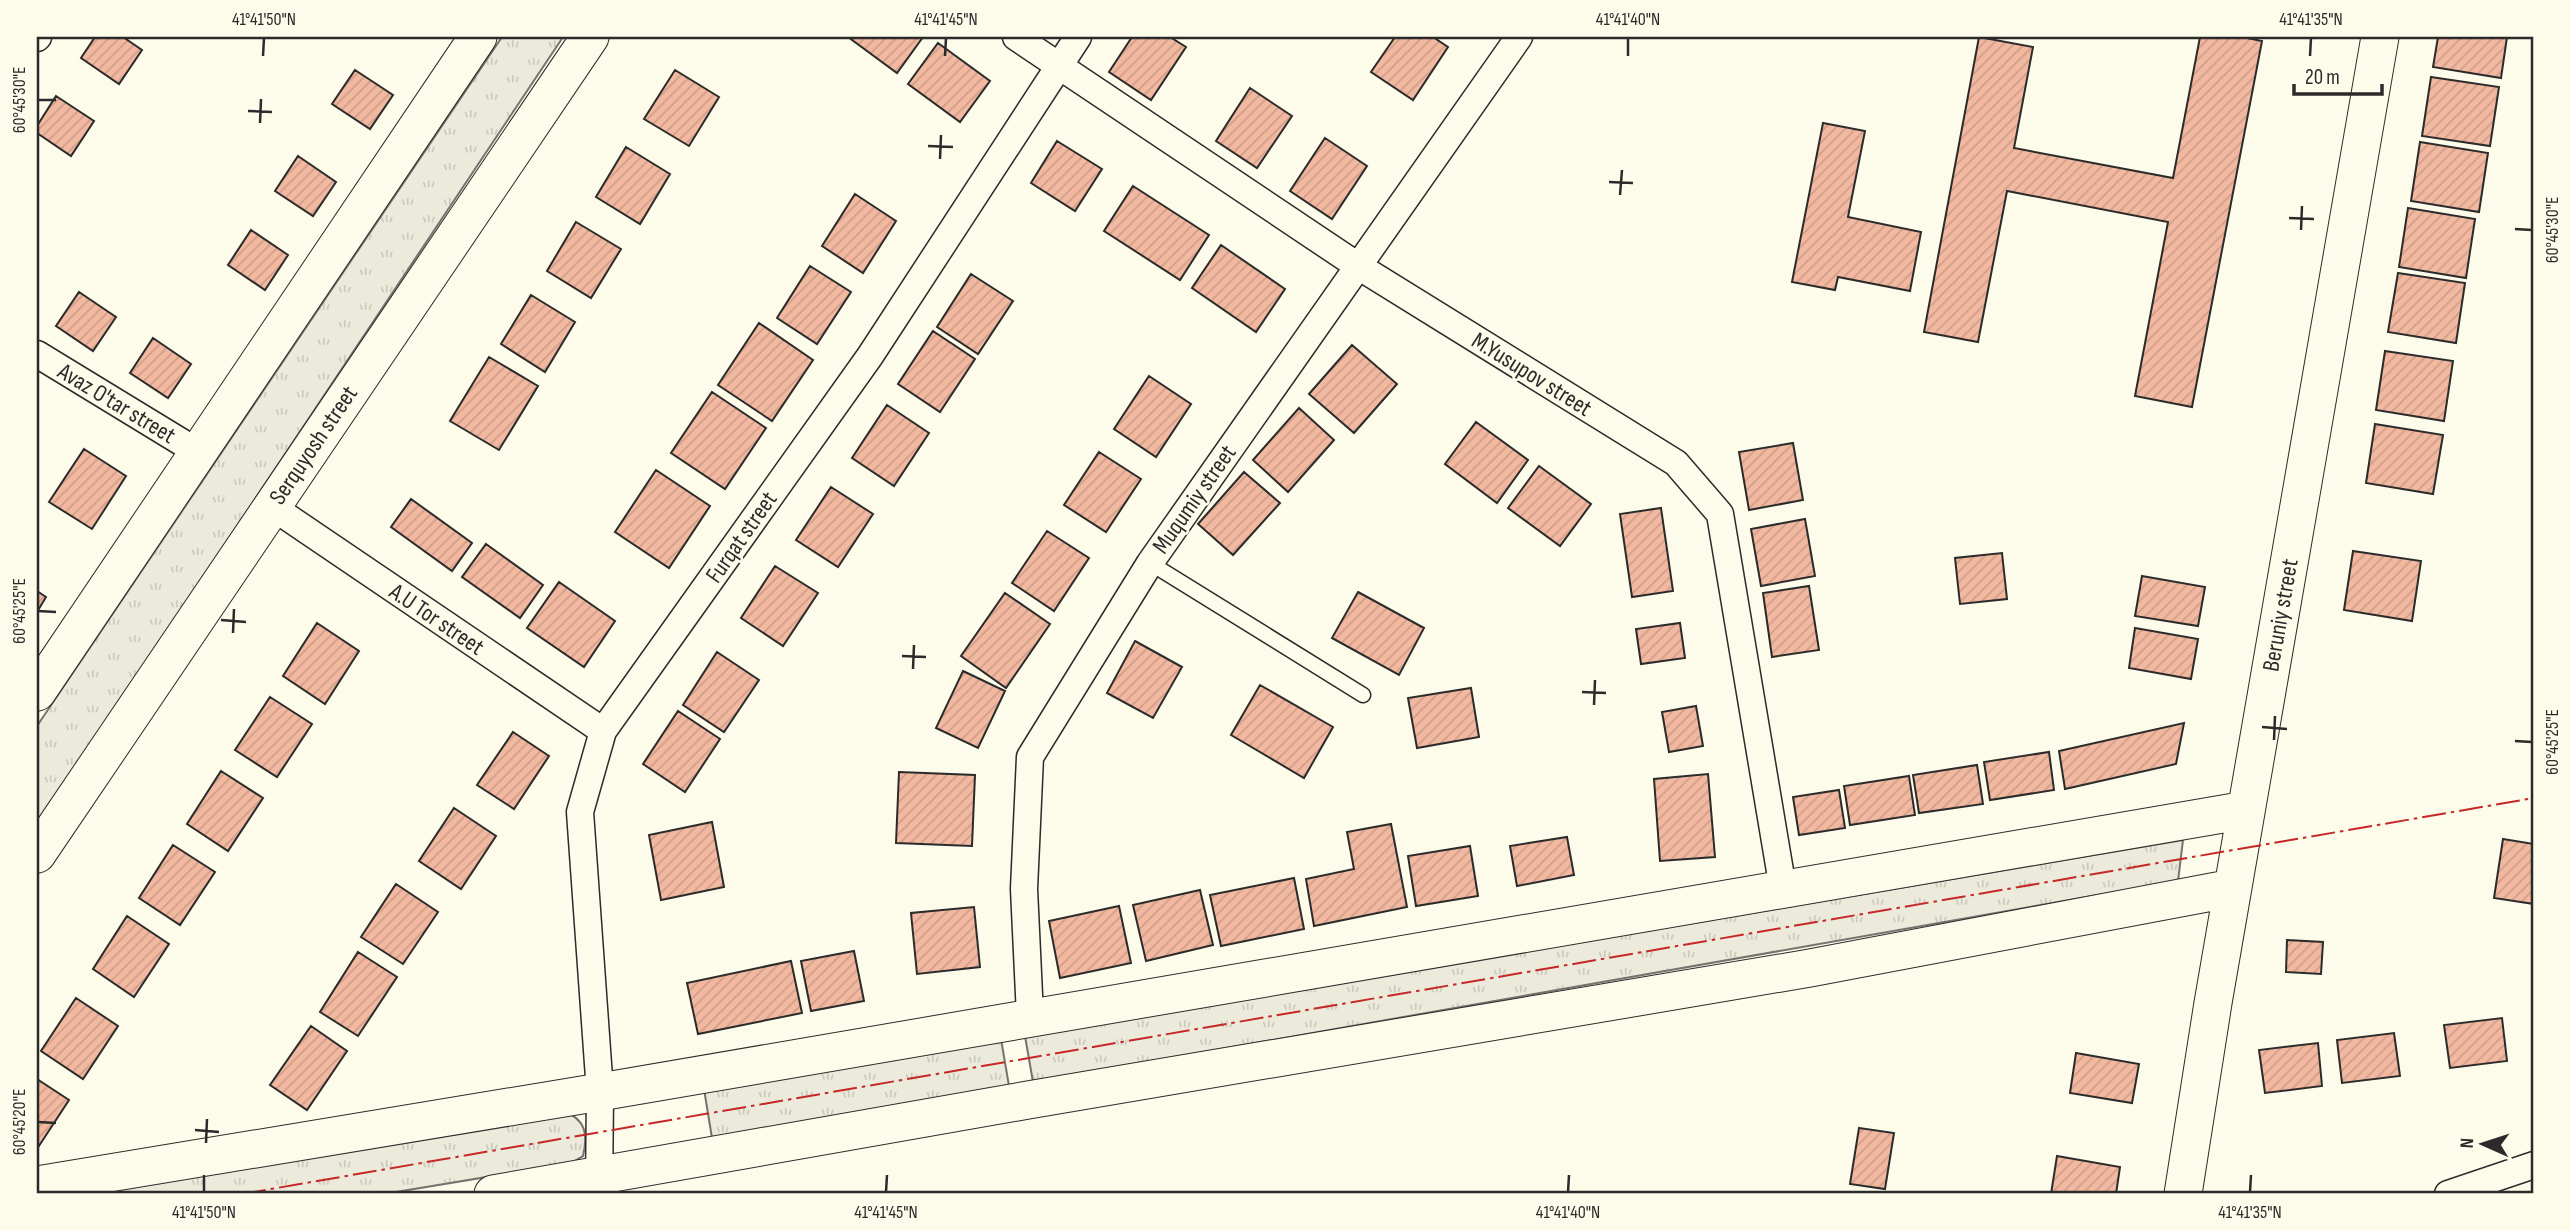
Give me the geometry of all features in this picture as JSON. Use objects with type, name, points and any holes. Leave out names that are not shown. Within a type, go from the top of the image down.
[{"type":"street","points":[[37,692],[196,452],[478,37]]},
{"type":"street","name":"Serquyosh street","points":[[37,854],[590,37]]},
{"type":"street","name":"M.Yusupov street","points":[[1016,37],[1358,266],[1676,464],[1720,514],[1783,889]]},
{"type":"street","name":"Furqat street","points":[[600,1186],[600,1092],[580,812],[603,731],[870,356],[1079,37]]},
{"type":"street","name":"Muqumiy street","points":[[1030,1016],[1024,889],[1030,757],[1150,563],[1519,37]]},
{"type":"street","name":"Beruniy street","points":[[2183,1194],[2246,810],[2380,37]]},
{"type":"street","name":"Avaz O'tar street","points":[[37,354],[196,452]]},
{"type":"street","name":"A.U Tor street","points":[[271,506],[603,731]]},
{"type":"street","points":[[37,1185],[600,1092],[1030,1016],[2246,810]]},
{"type":"street","points":[[493,1194],[600,1186],[1042,1098],[1810,968],[2233,888]]},
{"type":"street","points":[[2448,1194],[2534,1165]]},
{"type":"lane","points":[[1150,563],[1363,695]]},
{"type":"green space","points":[[502,37],[563,37],[37,826],[37,726]]},
{"type":"green space","points":[[2183,840],[2178,881],[1033,1082],[1025,1036]]},
{"type":"green space","points":[[1001,1039],[1009,1086],[712,1138],[704,1089]]},
{"type":"green space","points":[[564,1111],[581,1123],[585,1134],[583,1156],[571,1163],[384,1194],[89,1194]]},
{"type":"building","points":[[95,37],[123,37],[142,50],[119,84],[81,58]]},
{"type":"building","points":[[848,37],[923,37],[897,73]]},
{"type":"building","points":[[1132,37],[1170,37],[1186,47],[1151,100],[1109,72]]},
{"type":"building","points":[[1395,37],[1433,37],[1448,47],[1413,100],[1371,72]]},
{"type":"building","points":[[1979,37],[2033,47],[2014,148],[2173,178],[2200,37],[2242,37],[2262,41],[2192,407],[2135,396],[2168,222],[2007,191],[1978,342],[1924,332]]},
{"type":"building","points":[[2438,37],[2507,37],[2501,78],[2433,67]]},
{"type":"building","points":[[938,43],[990,81],[960,122],[908,84]]},
{"type":"building","points":[[355,70],[393,95],[370,129],[332,104]]},
{"type":"building","points":[[675,70],[719,97],[689,146],[644,119]]},
{"type":"building","points":[[2431,77],[2499,87],[2490,146],[2422,136]]},
{"type":"building","points":[[1250,88],[1292,116],[1257,168],[1216,141]]},
{"type":"building","points":[[56,96],[94,121],[71,156],[37,133],[37,126]]},
{"type":"building","points":[[1823,123],[1865,131],[1848,217],[1921,232],[1910,291],[1838,277],[1835,290],[1792,282]]},
{"type":"building","points":[[1325,138],[1367,166],[1332,219],[1290,191]]},
{"type":"building","points":[[1057,141],[1102,169],[1075,211],[1031,183]]},
{"type":"building","points":[[2420,142],[2488,153],[2479,212],[2411,201]]},
{"type":"building","points":[[626,147],[670,174],[640,224],[596,197]]},
{"type":"building","points":[[298,156],[336,182],[313,216],[275,191]]},
{"type":"building","points":[[1133,186],[1209,235],[1180,280],[1104,231]]},
{"type":"building","points":[[855,194],[896,221],[863,273],[822,246]]},
{"type":"building","points":[[2408,208],[2475,219],[2466,278],[2399,267]]},
{"type":"building","points":[[576,222],[621,249],[591,298],[547,271]]},
{"type":"building","points":[[251,230],[288,255],[265,290],[228,265]]},
{"type":"building","points":[[1221,245],[1285,289],[1256,332],[1192,288]]},
{"type":"building","points":[[810,266],[851,292],[817,344],[777,318]]},
{"type":"building","points":[[2398,273],[2465,283],[2456,343],[2388,332]]},
{"type":"building","points":[[971,274],[1013,301],[978,354],[937,327]]},
{"type":"building","points":[[79,292],[116,317],[93,351],[56,326]]},
{"type":"building","points":[[531,295],[575,322],[545,372],[501,344]]},
{"type":"building","points":[[759,323],[813,360],[772,421],[718,385]]},
{"type":"building","points":[[933,331],[975,359],[940,412],[898,384]]},
{"type":"building","points":[[153,338],[191,364],[168,398],[130,373]]},
{"type":"building","points":[[1352,345],[1397,384],[1354,433],[1309,394]]},
{"type":"building","points":[[2385,351],[2453,361],[2444,421],[2376,410]]},
{"type":"building","points":[[489,357],[538,386],[499,450],[450,421]]},
{"type":"building","points":[[1149,376],[1191,404],[1156,457],[1114,429]]},
{"type":"building","points":[[712,392],[766,428],[725,489],[671,453]]},
{"type":"building","points":[[887,405],[929,433],[894,486],[852,458]]},
{"type":"building","points":[[1299,408],[1334,440],[1288,492],[1253,460]]},
{"type":"building","points":[[1476,422],[1528,460],[1497,503],[1445,464]]},
{"type":"building","points":[[2375,424],[2443,435],[2433,494],[2366,483]]},
{"type":"building","points":[[1793,443],[1803,500],[1749,510],[1739,452]]},
{"type":"building","points":[[84,449],[126,476],[92,529],[49,502]]},
{"type":"building","points":[[1099,452],[1141,479],[1106,532],[1064,505]]},
{"type":"building","points":[[1539,466],[1591,504],[1560,546],[1508,508]]},
{"type":"building","points":[[656,470],[710,506],[669,568],[615,532]]},
{"type":"building","points":[[1244,472],[1280,503],[1233,555],[1198,524]]},
{"type":"building","points":[[831,487],[873,514],[838,567],[796,540]]},
{"type":"building","points":[[411,499],[472,543],[452,571],[391,527]]},
{"type":"building","points":[[1661,508],[1673,591],[1632,597],[1620,514]]},
{"type":"building","points":[[1805,519],[1815,576],[1761,586],[1751,529]]},
{"type":"building","points":[[1047,531],[1089,558],[1054,611],[1012,583]]},
{"type":"building","points":[[486,544],[543,585],[520,618],[462,577]]},
{"type":"building","points":[[2353,551],[2421,561],[2412,621],[2344,610]]},
{"type":"building","points":[[2002,553],[2007,599],[1960,604],[1955,558]]},
{"type":"building","points":[[775,566],[818,593],[783,646],[741,618]]},
{"type":"building","points":[[2142,576],[2205,587],[2198,626],[2135,616]]},
{"type":"building","points":[[559,582],[615,621],[584,667],[527,628]]},
{"type":"building","points":[[1809,586],[1819,650],[1772,657],[1763,593]]},
{"type":"building","points":[[37,591],[46,597],[37,612]]},
{"type":"building","points":[[1358,592],[1424,628],[1399,675],[1332,638]]},
{"type":"building","points":[[1005,593],[1050,624],[1006,688],[961,656]]},
{"type":"building","points":[[317,623],[359,651],[325,704],[283,676]]},
{"type":"building","points":[[1680,623],[1685,658],[1641,664],[1636,629]]},
{"type":"building","points":[[2135,628],[2198,639],[2191,679],[2129,668]]},
{"type":"building","points":[[1135,641],[1182,667],[1153,718],[1107,693]]},
{"type":"building","points":[[717,652],[759,680],[724,732],[683,705]]},
{"type":"building","points":[[963,671],[1005,691],[978,748],[936,728]]},
{"type":"building","points":[[1260,685],[1333,727],[1304,778],[1231,735]]},
{"type":"building","points":[[1471,688],[1479,737],[1417,748],[1408,698]]},
{"type":"building","points":[[270,697],[312,724],[277,777],[235,750]]},
{"type":"building","points":[[1696,706],[1703,746],[1669,752],[1662,712]]},
{"type":"building","points":[[678,711],[720,739],[685,792],[643,764]]},
{"type":"building","points":[[2184,723],[2176,764],[2065,789],[2059,751]]},
{"type":"building","points":[[513,732],[549,756],[514,809],[477,785]]},
{"type":"building","points":[[2049,752],[2054,790],[1990,800],[1984,762]]},
{"type":"building","points":[[1977,765],[1983,804],[1919,813],[1913,775]]},
{"type":"building","points":[[221,771],[263,798],[228,851],[187,824]]},
{"type":"building","points":[[899,772],[975,775],[972,846],[896,843]]},
{"type":"building","points":[[1708,774],[1715,857],[1660,861],[1654,779]]},
{"type":"building","points":[[1909,776],[1915,815],[1850,825],[1844,786]]},
{"type":"building","points":[[1839,790],[1845,828],[1799,835],[1793,797]]},
{"type":"building","points":[[454,808],[496,836],[461,889],[419,861]]},
{"type":"building","points":[[712,822],[724,887],[661,900],[649,835]]},
{"type":"building","points":[[1391,824],[1407,907],[1314,926],[1306,879],[1354,869],[1347,832]]},
{"type":"building","points":[[1567,837],[1574,875],[1517,886],[1510,846]]},
{"type":"building","points":[[2503,839],[2534,844],[2534,904],[2494,898]]},
{"type":"building","points":[[173,845],[215,872],[180,925],[139,898]]},
{"type":"building","points":[[1470,846],[1478,896],[1416,906],[1408,856]]},
{"type":"building","points":[[1294,878],[1304,929],[1221,946],[1210,895]]},
{"type":"building","points":[[396,884],[438,912],[403,964],[361,937]]},
{"type":"building","points":[[1200,890],[1213,945],[1146,961],[1133,905]]},
{"type":"building","points":[[1119,906],[1131,963],[1060,978],[1049,921]]},
{"type":"building","points":[[974,907],[980,967],[917,974],[911,913]]},
{"type":"building","points":[[127,916],[169,944],[134,997],[93,969]]},
{"type":"building","points":[[2287,940],[2323,942],[2321,974],[2286,972]]},
{"type":"building","points":[[854,951],[864,1001],[811,1011],[801,961]]},
{"type":"building","points":[[358,952],[397,977],[358,1036],[320,1012]]},
{"type":"building","points":[[791,961],[802,1013],[698,1034],[687,983]]},
{"type":"building","points":[[76,998],[118,1026],[83,1079],[41,1051]]},
{"type":"building","points":[[2502,1018],[2507,1061],[2450,1068],[2444,1025]]},
{"type":"building","points":[[311,1026],[347,1051],[307,1110],[270,1085]]},
{"type":"building","points":[[2394,1033],[2400,1076],[2342,1083],[2337,1040]]},
{"type":"building","points":[[2318,1043],[2322,1086],[2265,1093],[2259,1050]]},
{"type":"building","points":[[2076,1053],[2139,1064],[2132,1103],[2070,1093]]},
{"type":"building","points":[[37,1079],[69,1100],[37,1149]]},
{"type":"building","points":[[1859,1128],[1894,1133],[1885,1189],[1850,1184]]},
{"type":"building","points":[[2057,1156],[2120,1167],[2116,1194],[2051,1194]]},
{"type":"power","points":[[242,1194],[2534,798]]}]
